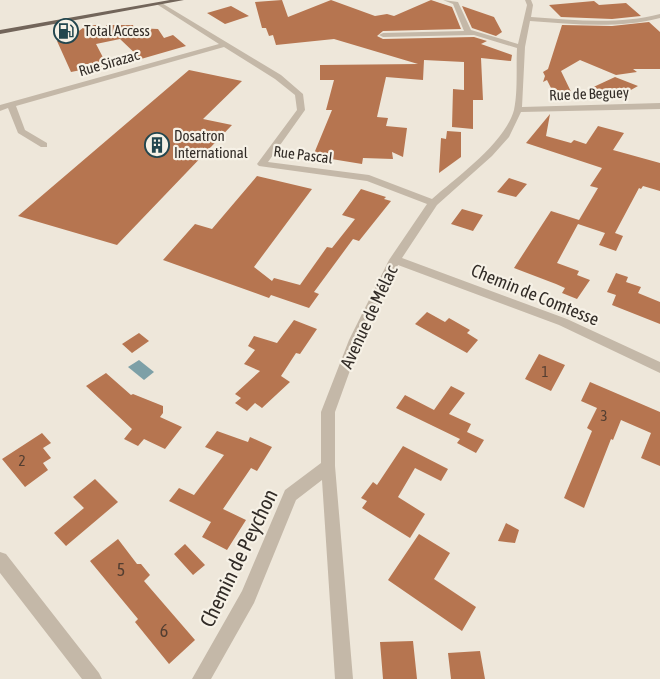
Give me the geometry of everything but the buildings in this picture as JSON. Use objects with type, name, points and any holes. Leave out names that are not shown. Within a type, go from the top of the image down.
[{"type":"main road","points":[[0,27],[157,2],[181,0]]},
{"type":"main road","points":[[0,32],[157,2]]},
{"type":"street","points":[[446,0],[456,3],[468,31],[522,47]]},
{"type":"street","name":"Avenue de Mélac","points":[[344,679],[328,466],[328,412],[355,340],[396,260],[433,203],[489,154],[504,136],[518,110],[522,47],[530,5],[528,0]]},
{"type":"street","name":"Rue Pascal","points":[[157,2],[278,77],[299,94],[301,110],[262,164],[370,178],[433,203]]},
{"type":"street","points":[[528,19],[610,21],[660,16]]},
{"type":"street","points":[[383,35],[476,33]]},
{"type":"street","name":"Rue Sirazac","points":[[0,108],[226,44]]},
{"type":"street","points":[[11,104],[21,130],[44,145]]},
{"type":"street","name":"Rue de Beguey","points":[[518,110],[660,106]]},
{"type":"street","name":"Chemin de Comtesse","points":[[396,260],[563,322],[660,368]]},
{"type":"street","name":"Chemin de Peychon","points":[[201,679],[248,598],[290,496],[328,466]]},
{"type":"street","points":[[0,560],[93,679]]},
{"type":"water","points":[[139,360],[154,372],[144,380],[128,367]]},
{"type":"place","name":"Total Access","points":[[66,31]]},
{"type":"place","name":"Dosatron International","points":[[157,145]]}]
